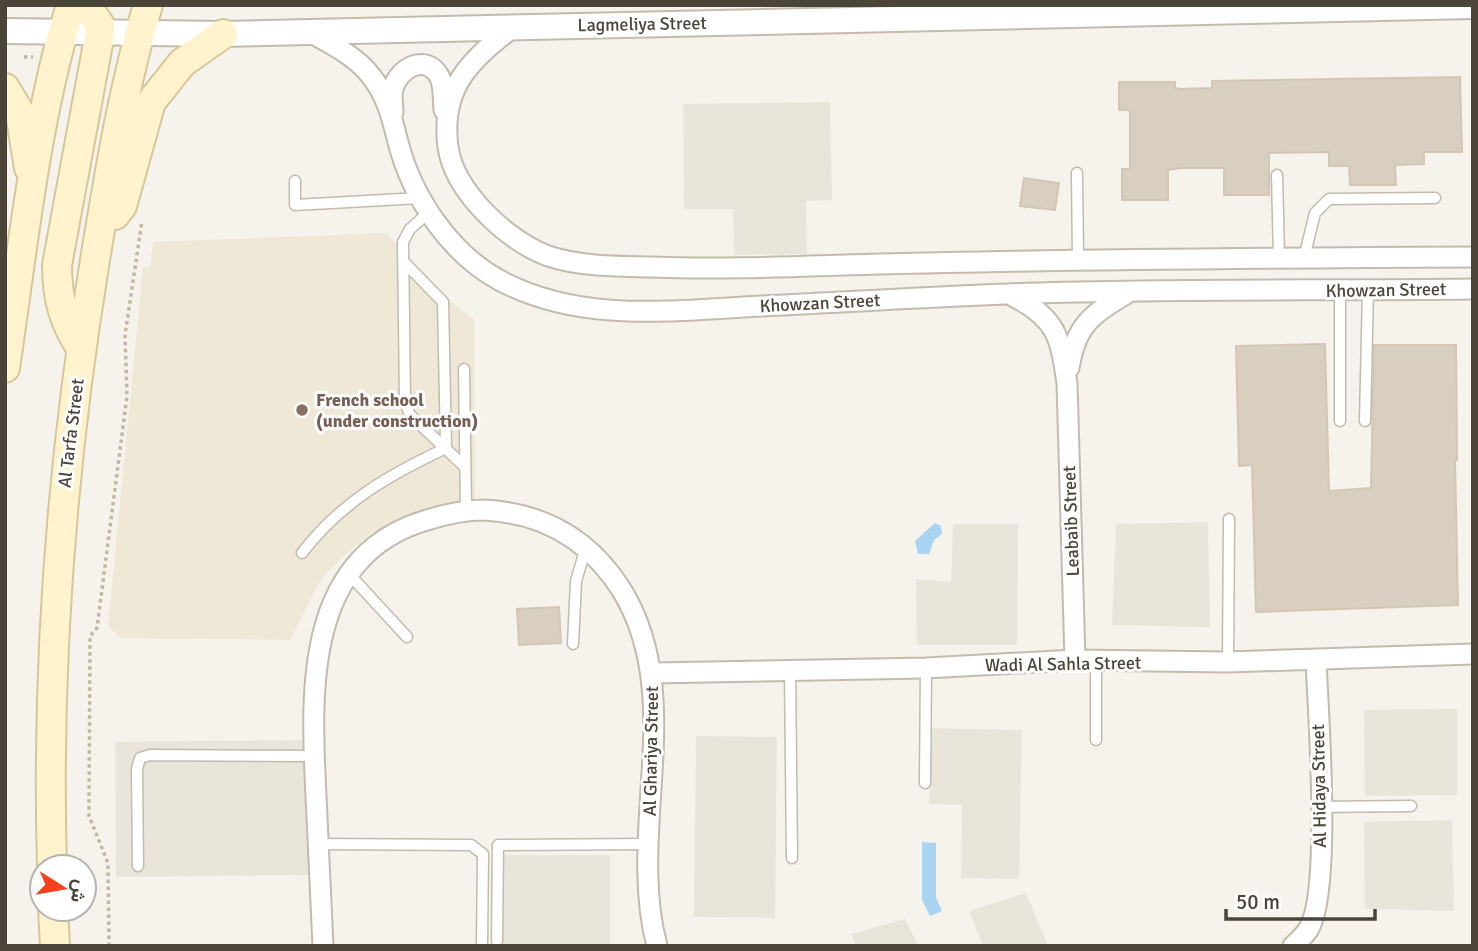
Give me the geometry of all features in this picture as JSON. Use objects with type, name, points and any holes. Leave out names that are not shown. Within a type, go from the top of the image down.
[{"type":"main road","points":[[80,348],[63,316],[57,295],[57,265],[100,33],[100,25],[86,5]]},
{"type":"main road","points":[[111,5],[114,20],[123,29],[139,34]]},
{"type":"main road","name":"Al Tarfa Street","points":[[52,853],[49,709],[61,514],[80,348],[139,34],[148,5]]},
{"type":"main road","points":[[5,369],[32,189],[67,18]]},
{"type":"main road","points":[[100,233],[122,206],[151,102],[182,63],[223,34]]},
{"type":"main road","points":[[5,88],[20,113],[32,189]]},
{"type":"main road","points":[[54,923],[55,946]]},
{"type":"street","name":"Lagmeliya Street","points":[[5,31],[67,18],[100,33],[223,34],[307,30],[1473,6]]},
{"type":"street","name":"Khowzan Street","points":[[515,26],[485,49],[455,86],[445,121],[449,153],[469,193],[487,216],[513,238],[548,256],[591,265],[691,269],[1078,259],[1473,257]]},
{"type":"street","name":"Khowzan Street","points":[[307,30],[356,60],[373,78],[393,116],[398,142],[425,205],[452,242],[498,279],[532,296],[570,307],[633,312],[1009,294],[1473,289]]},
{"type":"street","points":[[393,116],[392,91],[396,81],[402,71],[411,65],[423,64],[433,69],[441,78],[445,121]]},
{"type":"street","name":"Leabaib Street","points":[[1067,383],[1072,349],[1085,322],[1128,293]]},
{"type":"street","name":"Leabaib Street","points":[[1009,294],[1036,307],[1057,332],[1067,383],[1075,660]]},
{"type":"street","name":"Al Ghariya Street","points":[[323,946],[312,713],[318,654],[325,623],[349,574],[376,544],[407,525],[466,510],[507,513],[544,520],[586,547],[621,590],[653,673],[648,881],[657,946]]},
{"type":"street","name":"Wadi Al Sahla Street","points":[[653,673],[926,668],[1075,660],[1228,662],[1473,654]]},
{"type":"street","name":"Al Hidaya Street","points":[[1293,946],[1309,929],[1318,894],[1321,807],[1316,660]]},
{"type":"lane","points":[[1077,173],[1078,259]]},
{"type":"lane","points":[[1277,175],[1279,258]]},
{"type":"lane","points":[[295,181],[295,205],[425,205]]},
{"type":"lane","points":[[1304,258],[1314,213],[1329,199],[1435,198]]},
{"type":"lane","points":[[425,205],[404,237],[405,401],[410,415],[465,467]]},
{"type":"lane","points":[[405,263],[443,302],[446,449]]},
{"type":"lane","points":[[1365,421],[1368,290]]},
{"type":"lane","points":[[1340,291],[1340,421]]},
{"type":"lane","points":[[464,369],[466,510]]},
{"type":"lane","points":[[302,553],[329,520],[347,504],[396,472],[446,449]]},
{"type":"lane","points":[[1228,519],[1228,662]]},
{"type":"lane","points":[[573,644],[576,581],[586,547]]},
{"type":"lane","points":[[349,574],[407,637]]},
{"type":"lane","points":[[1096,662],[1096,740]]},
{"type":"lane","points":[[925,783],[926,668]]},
{"type":"lane","points":[[790,671],[792,858]]},
{"type":"lane","points":[[138,866],[137,769],[140,758],[150,755],[314,756]]},
{"type":"lane","points":[[1321,807],[1411,806]]},
{"type":"lane","points":[[318,844],[471,845],[479,848],[483,854],[482,944]]},
{"type":"lane","points":[[497,941],[498,845],[649,844]]},
{"type":"path","points":[[109,946],[108,863],[89,816],[90,636],[97,628],[122,443],[127,396],[125,335],[143,218]]},
{"type":"shaded area","points":[[830,102],[832,200],[806,201],[807,254],[734,255],[733,209],[684,209],[683,104]]},
{"type":"shaded area","name":"French school (under construction)","points":[[387,233],[429,284],[474,320],[475,501],[435,507],[404,517],[370,534],[335,564],[318,584],[290,640],[120,638],[108,626],[143,267],[150,267],[153,242]]},
{"type":"shaded area","points":[[1208,522],[1210,627],[1112,625],[1116,524]]},
{"type":"shaded area","points":[[953,524],[1018,524],[1017,645],[917,645],[916,579],[951,582]]},
{"type":"shaded area","points":[[1457,709],[1457,795],[1365,796],[1364,710]]},
{"type":"shaded area","points":[[930,728],[1022,730],[1019,879],[961,878],[962,805],[929,804]]},
{"type":"shaded area","points":[[696,736],[777,737],[775,918],[694,917]]},
{"type":"shaded area","points":[[307,740],[309,875],[116,877],[115,742]]},
{"type":"shaded area","points":[[1452,820],[1454,911],[1365,909],[1364,822]]},
{"type":"shaded area","points":[[503,855],[610,855],[610,946],[502,946]]},
{"type":"shaded area","points":[[1026,893],[1048,946],[983,946],[969,911]]},
{"type":"shaded area","points":[[905,919],[918,946],[856,946],[851,934]]},
{"type":"water","points":[[935,523],[941,526],[942,534],[934,540],[929,554],[918,554],[915,541]]},
{"type":"water","points":[[922,842],[936,843],[936,898],[942,911],[930,916],[922,900]]},
{"type":"building","points":[[1460,77],[1462,152],[1424,152],[1424,164],[1395,165],[1396,185],[1350,185],[1349,166],[1329,166],[1329,152],[1269,153],[1269,195],[1224,195],[1224,168],[1180,168],[1168,170],[1168,200],[1122,200],[1122,169],[1130,169],[1130,110],[1119,110],[1119,82],[1175,82],[1175,88],[1181,89],[1212,88],[1212,81]]},
{"type":"building","points":[[1024,178],[1059,183],[1055,210],[1020,206]]},
{"type":"building","points":[[1325,344],[1329,491],[1371,488],[1374,345],[1456,345],[1458,605],[1256,612],[1252,465],[1239,466],[1236,346]]},
{"type":"building","points":[[559,607],[561,643],[519,645],[517,609]]},
{"type":"place","name":"French school (under construction)","points":[[302,410]]}]
